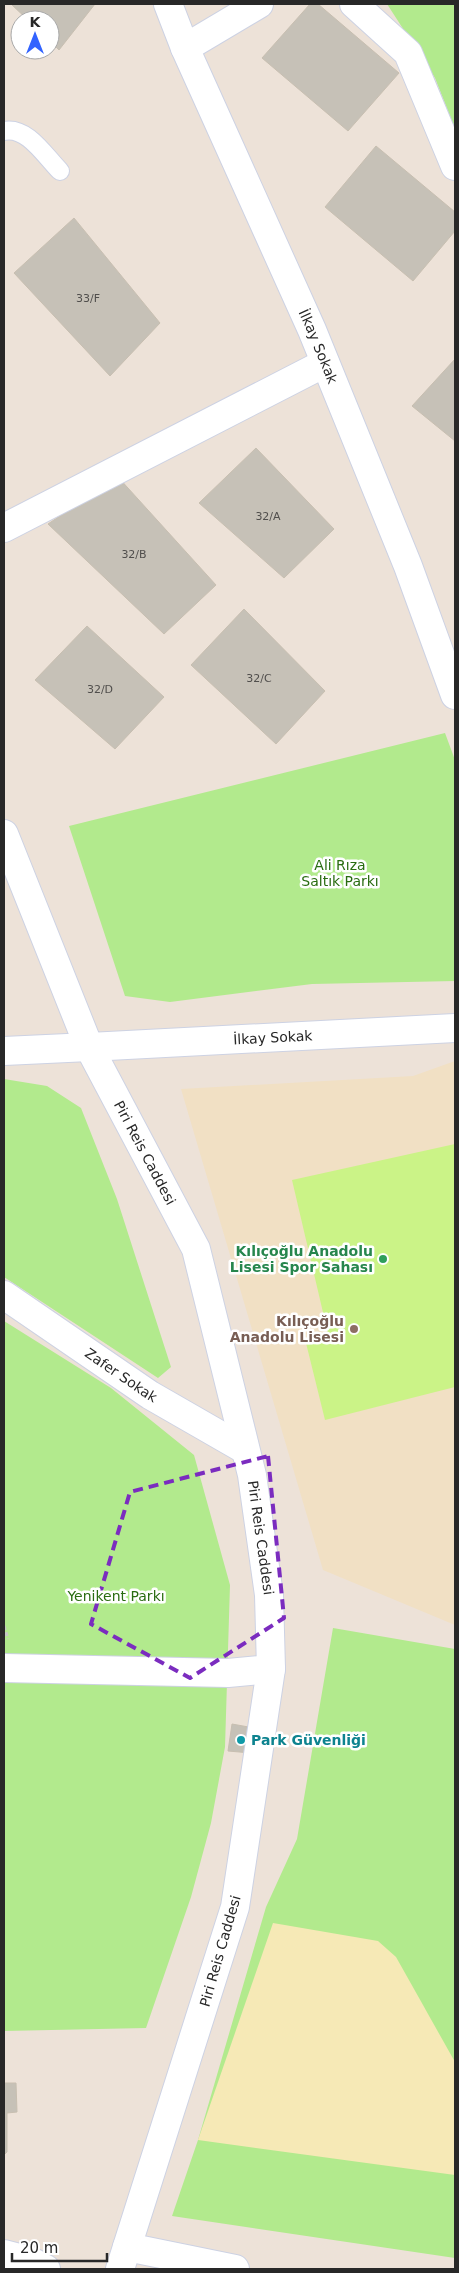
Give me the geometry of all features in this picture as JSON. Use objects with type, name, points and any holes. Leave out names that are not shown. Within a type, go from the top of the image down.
[{"type":"street","name":"İlkay Sokak","points":[[168,4],[185,48],[325,363],[408,566],[455,695]]},
{"type":"street","points":[[185,48],[259,4]]},
{"type":"street","points":[[354,4],[408,53],[455,166]]},
{"type":"street","points":[[4,528],[325,363]]},
{"type":"street","name":"Piri Reis Caddesi","points":[[4,834],[89,1047],[196,1248],[244,1449],[252,1475],[269,1595],[271,1670],[235,1908],[124,2258]]},
{"type":"street","name":"İlkay Sokak","points":[[4,1051],[455,1028]]},
{"type":"street","name":"Zafer Sokak","points":[[4,1295],[150,1395],[244,1449]]},
{"type":"street","points":[[4,1668],[228,1673],[271,1670]]},
{"type":"street","points":[[4,2254],[30,2260],[46,2269]]},
{"type":"street","points":[[124,2258],[234,2269]]},
{"type":"lane","points":[[4,131],[13,129],[27,137],[60,171]]},
{"type":"highlighted area","points":[[268,1456],[284,1618],[190,1678],[91,1624],[130,1492]]},
{"type":"shaded area","name":"Kılıçoğlu Anadolu Lisesi","points":[[455,1061],[455,1625],[323,1570],[181,1089],[413,1076]]},
{"type":"green space","points":[[387,4],[455,4],[455,129],[435,78]]},
{"type":"green space","name":"Ali Rıza Saltık Parkı","points":[[445,733],[455,760],[455,981],[312,984],[170,1002],[125,996],[69,826]]},
{"type":"green space","points":[[4,1079],[47,1086],[81,1108],[117,1199],[171,1367],[158,1378],[4,1277]]},
{"type":"green space","name":"Kılıçoğlu Anadolu Lisesi Spor Sahası","points":[[455,1144],[455,1387],[325,1420],[306,1343],[329,1338],[292,1180]]},
{"type":"green space","name":"Yenikent Parkı","points":[[4,1321],[111,1388],[194,1455],[230,1585],[225,1747],[211,1823],[191,1897],[146,2028],[4,2031]]},
{"type":"green space","points":[[333,1628],[455,1649],[455,2258],[172,2216],[198,2140],[266,1907],[297,1839]]},
{"type":"sand","points":[[273,1923],[378,1941],[396,1957],[455,2062],[455,2175],[198,2140]]},
{"type":"building","points":[[11,4],[95,4],[60,49],[60,10],[17,10]]},
{"type":"building","points":[[310,4],[318,4],[399,73],[348,131],[262,58]]},
{"type":"building","points":[[376,146],[455,212],[455,231],[413,281],[325,207]]},
{"type":"building","points":[[74,218],[160,323],[110,376],[14,273]]},
{"type":"building","points":[[455,359],[455,441],[412,406]]},
{"type":"building","points":[[256,448],[334,529],[284,578],[199,503]]},
{"type":"building","points":[[118,477],[216,585],[164,634],[48,524]]},
{"type":"building","points":[[244,609],[325,691],[276,744],[191,665]]},
{"type":"building","points":[[87,626],[164,697],[115,749],[35,680]]},
{"type":"building","name":"Park Güvenliği","points":[[232,1724],[254,1728],[251,1753],[228,1751]]},
{"type":"building","points":[[4,2083],[16,2083],[17,2112],[7,2113],[7,2152],[4,2155]]},
{"type":"place","name":"Kılıçoğlu Anadolu Lisesi Spor Sahası","points":[[383,1259]]},
{"type":"place","name":"Kılıçoğlu Anadolu Lisesi","points":[[354,1329]]},
{"type":"place","name":"Park Güvenliği","points":[[241,1740]]}]
